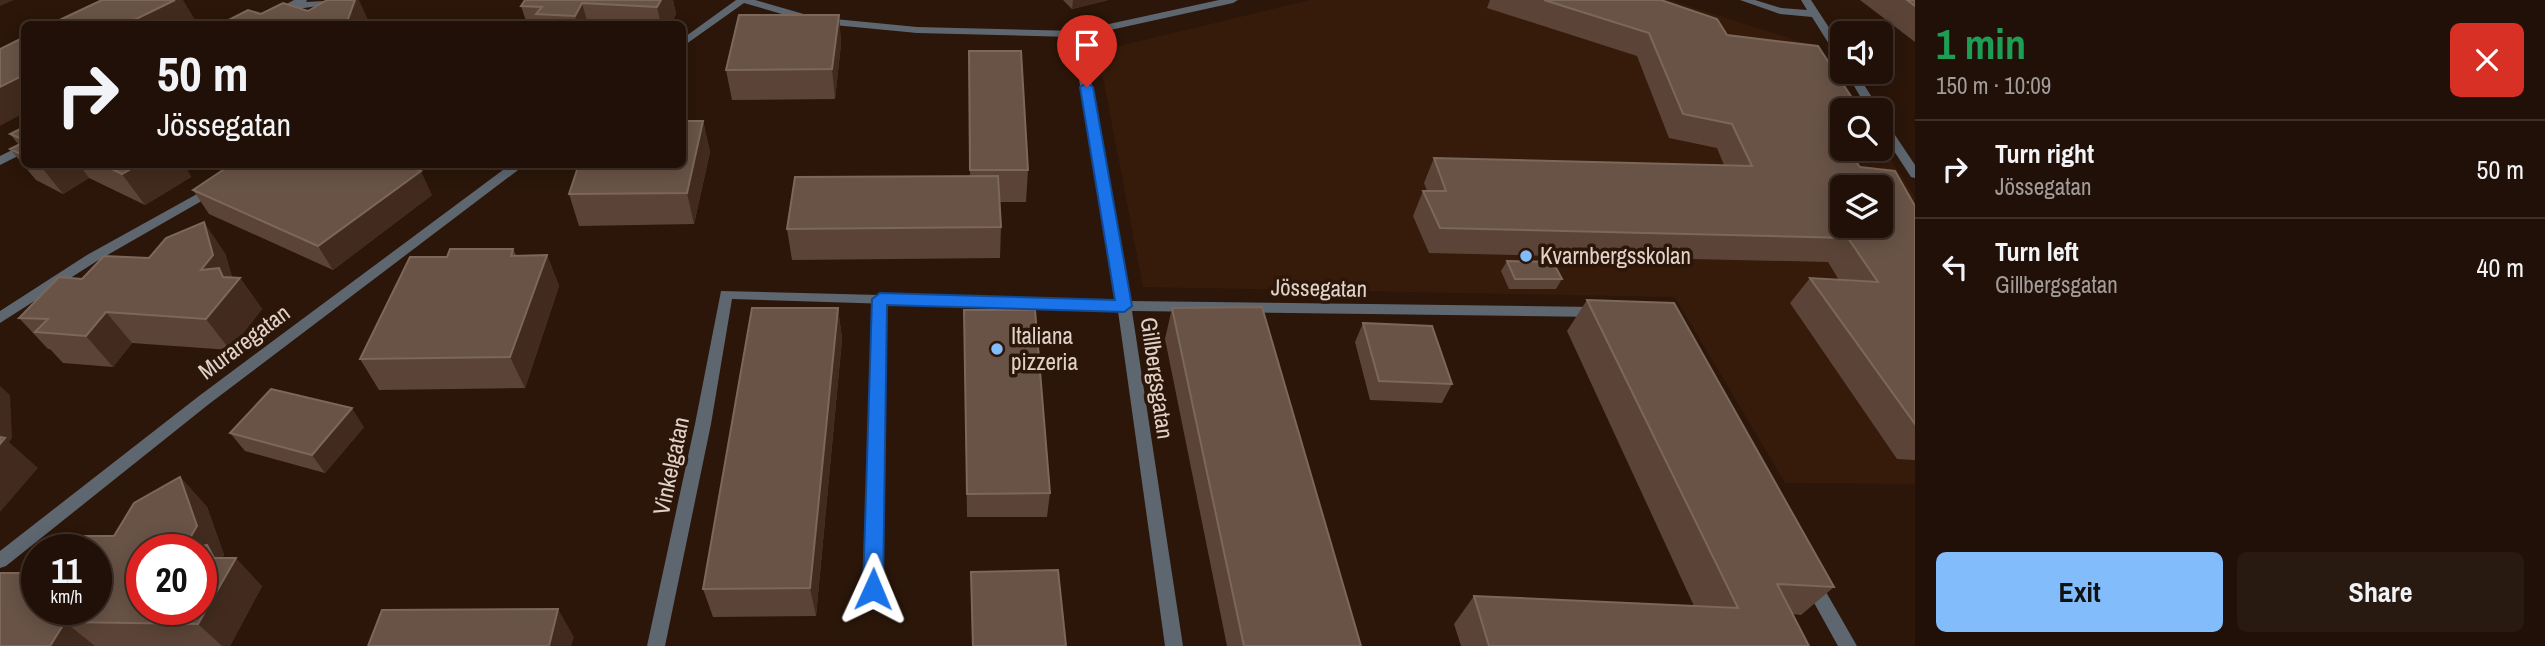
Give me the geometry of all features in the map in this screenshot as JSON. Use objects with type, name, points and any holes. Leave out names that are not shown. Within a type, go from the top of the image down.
[{"type":"street","points":[[261,21],[302,0]]},
{"type":"street","points":[[288,8],[337,0]]},
{"type":"street","points":[[686,41],[743,0],[813,20],[917,30],[1077,33],[1233,0]]},
{"type":"street","points":[[1745,0],[1780,11],[1815,15]]},
{"type":"street","points":[[1806,0],[1830,38]]},
{"type":"street","name":"Gillbergsgatan","points":[[1077,33],[1124,306],[1174,646]]},
{"type":"street","points":[[1893,140],[1915,174]]},
{"type":"street","points":[[0,161],[21,150]]},
{"type":"street","name":"Muraregatan","points":[[0,561],[215,392],[515,168]]},
{"type":"street","points":[[0,318],[92,258],[232,178]]},
{"type":"street","name":"Jössegatan","points":[[726,294],[1124,306],[1604,312]]},
{"type":"street","name":"Vinkelgatan","points":[[656,646],[703,424],[726,294]]},
{"type":"street","points":[[873,589],[880,299]]},
{"type":"street","points":[[1801,563],[1848,646]]},
{"type":"shaded area","name":"Kvarnbergsskolan","points":[[1310,0],[1670,0],[1820,48],[1830,64],[1830,84],[1843,84],[1852,98],[1830,98],[1830,161],[1892,161],[1915,197],[1915,484],[1785,483],[1675,297],[1143,287],[1098,51]]},
{"type":"building","points":[[102,0],[175,0],[132,21],[57,21]]},
{"type":"building","points":[[327,0],[355,0],[348,19],[344,21],[227,21],[248,10],[261,14],[283,3],[308,11]]},
{"type":"building","points":[[525,0],[661,0],[657,7],[582,3],[575,16],[536,14],[542,7],[521,6]]},
{"type":"building","points":[[1544,0],[1661,0],[1717,19],[1727,35],[1818,46],[1830,64],[1830,84],[1843,84],[1852,98],[1830,98],[1830,161],[1856,161],[1860,167],[1895,171],[1915,206],[1915,424],[1810,278],[1878,282],[1848,238],[1893,238],[1893,175],[1830,175],[1830,238],[1440,228],[1423,191],[1446,191],[1434,158],[1752,166],[1732,124],[1683,114],[1649,33]]},
{"type":"building","points":[[739,15],[839,15],[832,69],[726,70]]},
{"type":"building","points":[[21,38],[21,76],[0,87],[0,49]]},
{"type":"building","points":[[969,51],[1021,51],[1028,170],[970,170]]},
{"type":"building","points":[[686,121],[703,121],[687,193],[569,194],[578,168],[686,168]]},
{"type":"building","points":[[21,128],[21,139],[10,134]]},
{"type":"building","points":[[21,144],[21,154],[10,149]]},
{"type":"building","points":[[110,168],[132,168],[122,174]]},
{"type":"building","points":[[226,168],[414,168],[421,171],[318,246],[193,190]]},
{"type":"building","points":[[998,176],[1001,227],[787,229],[795,177]]},
{"type":"building","points":[[204,222],[213,255],[201,270],[219,268],[223,277],[240,278],[206,319],[106,312],[86,336],[35,332],[48,319],[19,318],[59,277],[82,279],[104,256],[149,258],[166,238]]},
{"type":"building","points":[[450,249],[513,249],[511,256],[547,255],[510,357],[360,359],[410,257],[447,257]]},
{"type":"building","points":[[1507,261],[1553,262],[1562,279],[1515,279]]},
{"type":"building","points":[[1587,300],[1674,303],[1834,587],[1777,584],[1809,646],[1489,646],[1474,596],[1738,608]]},
{"type":"building","points":[[1262,307],[1361,646],[1244,646],[1172,308]]},
{"type":"building","points":[[752,308],[838,308],[810,588],[703,589]]},
{"type":"building","points":[[964,310],[1035,310],[1050,493],[967,494]]},
{"type":"building","points":[[1363,323],[1432,326],[1452,384],[1379,381]]},
{"type":"building","points":[[271,389],[352,408],[312,455],[230,433]]},
{"type":"building","points":[[180,477],[197,526],[192,534],[126,534],[126,623],[112,623],[112,536],[134,503]]},
{"type":"building","points":[[217,558],[236,558],[217,591]]},
{"type":"building","points":[[1058,570],[1066,646],[973,646],[971,572]]},
{"type":"building","points":[[0,573],[21,573],[21,625],[63,625],[50,646],[0,646]]},
{"type":"building","points":[[558,609],[549,646],[368,646],[382,610]]},
{"type":"place","name":"Kvarnbergsskolan","points":[[1526,256]]},
{"type":"place","name":"Italiana pizzeria","points":[[997,349]]},
{"type":"route","points":[[873,589],[880,299],[1124,306],[1087,87]]}]
